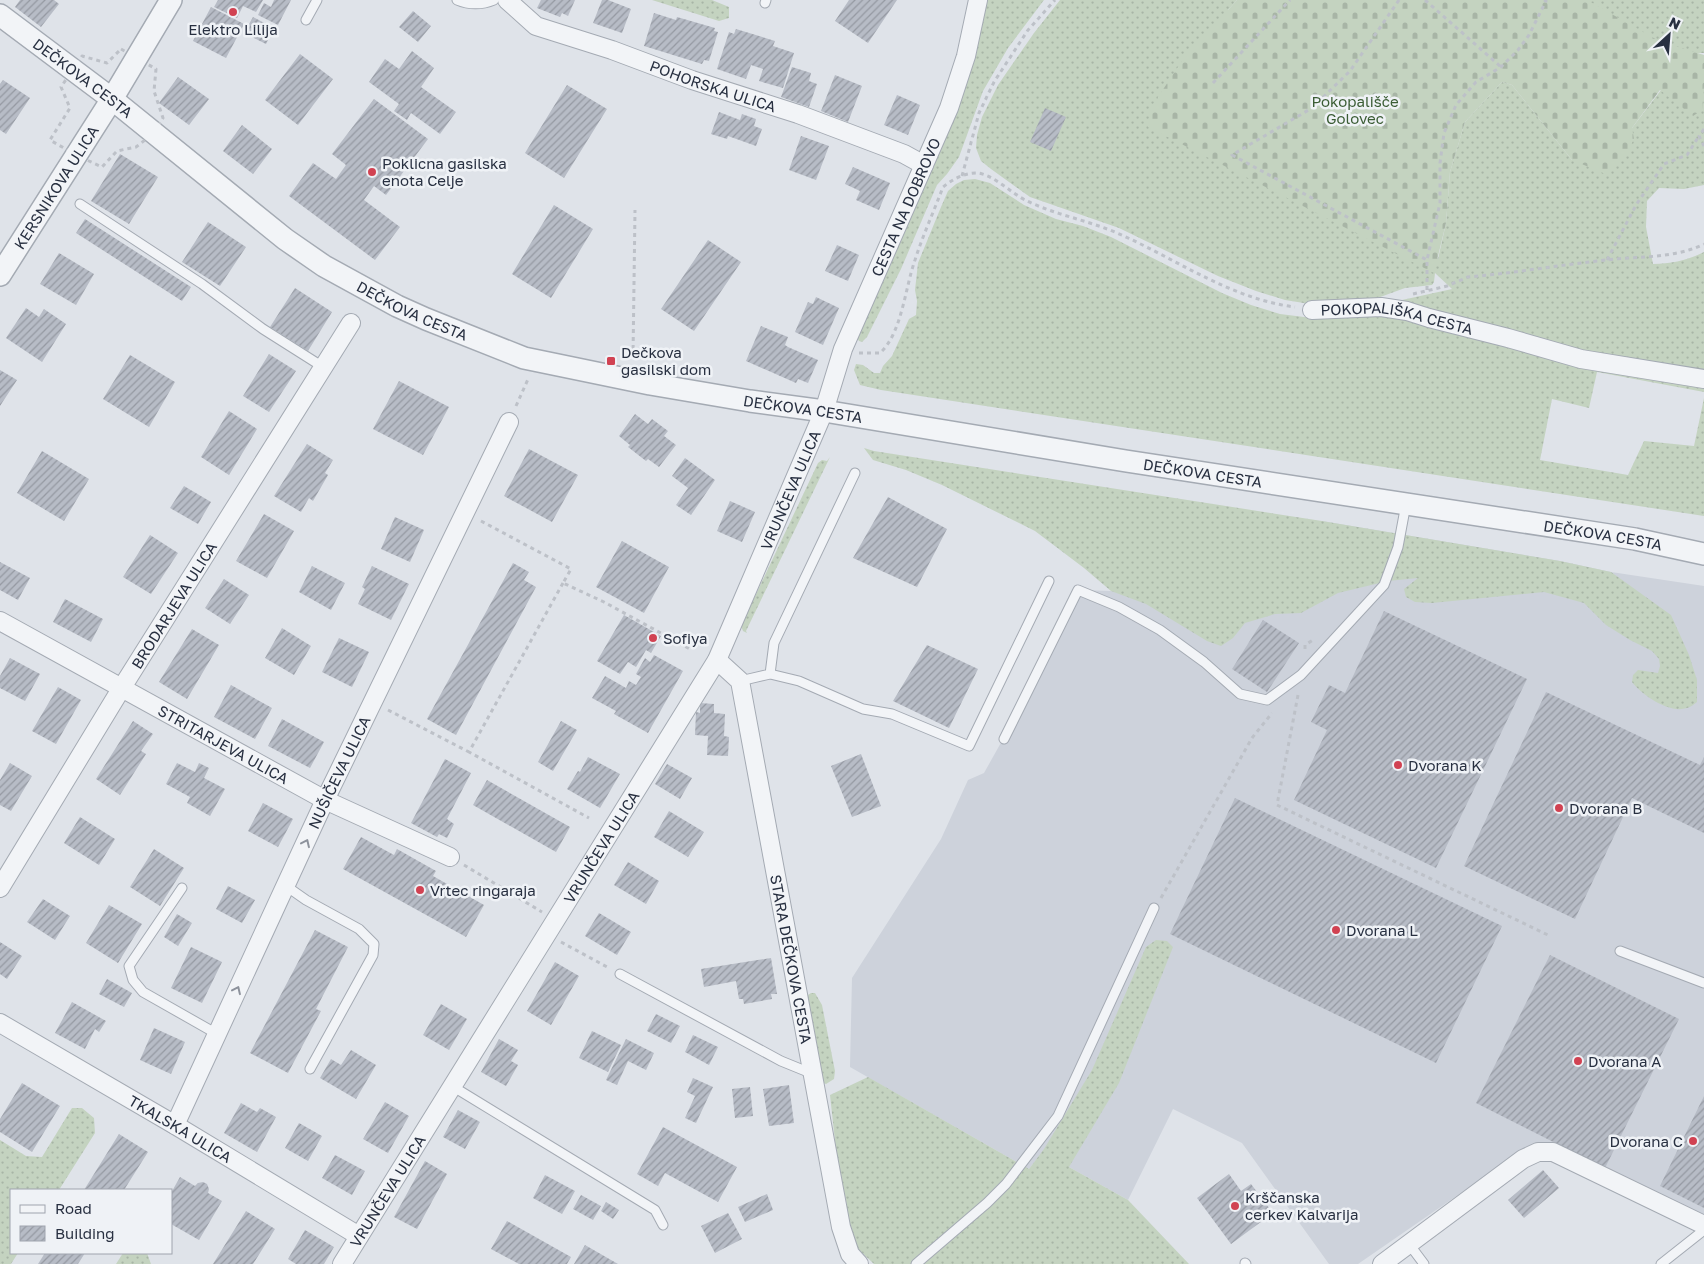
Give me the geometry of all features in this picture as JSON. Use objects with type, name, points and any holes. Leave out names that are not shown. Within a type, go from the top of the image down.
[{"type":"street","name":"KERSNIKOVA ULICA","points":[[0,275],[112,99],[171,0]]},
{"type":"street","name":"POHORSKA ULICA","points":[[507,0],[536,26],[612,50],[692,80],[798,114],[904,154],[924,165]]},
{"type":"street","name":"CESTA NA DOBROVO","points":[[824,411],[843,349],[949,108],[966,56],[978,0]]},
{"type":"street","name":"DEČKOVA CESTA","points":[[0,15],[112,99],[285,239],[324,266],[397,306],[524,358],[659,386],[750,402],[824,411],[1117,459],[1635,539],[1704,554]]},
{"type":"street","name":"POKOPALIŠKA CESTA","points":[[1312,310],[1381,307],[1407,311],[1580,359],[1704,379]]},
{"type":"street","name":"BRODARJEVA ULICA","points":[[0,888],[121,689],[351,323]]},
{"type":"street","name":"VRUNČEVA ULICA","points":[[342,1264],[717,660],[824,411]]},
{"type":"street","name":"NUŠIČEVA ULICA","points":[[175,1125],[325,800],[509,422]]},
{"type":"street","name":"STRITARJEVA ULICA","points":[[0,621],[325,800],[450,857]]},
{"type":"street","points":[[717,660],[740,681]]},
{"type":"street","name":"STARA DEČKOVA CESTA","points":[[740,681],[841,1227],[850,1254],[859,1264]]},
{"type":"street","name":"TKALSKA ULICA","points":[[0,1024],[175,1125],[359,1236]]},
{"type":"street","points":[[1382,1264],[1524,1159],[1538,1152],[1553,1152],[1704,1226]]},
{"type":"lane","points":[[306,20],[317,0]]},
{"type":"lane","points":[[457,0],[466,4],[487,3],[494,0]]},
{"type":"lane","points":[[80,204],[202,284],[263,329],[323,367]]},
{"type":"lane","points":[[770,674],[774,643],[855,473]]},
{"type":"lane","points":[[1004,738],[1078,590],[1119,606],[1160,630],[1204,662],[1240,694],[1267,700],[1301,675],[1384,585],[1398,547],[1406,504]]},
{"type":"lane","points":[[740,681],[770,674],[799,681],[863,709],[892,714],[969,746],[1049,581]]},
{"type":"lane","points":[[286,886],[306,900],[359,929],[374,944],[373,955],[310,1069]]},
{"type":"lane","points":[[182,888],[129,966],[133,980],[143,992],[216,1034]]},
{"type":"lane","points":[[916,1264],[988,1203],[1006,1184],[1058,1116],[1154,908]]},
{"type":"lane","points":[[1620,950],[1704,983]]},
{"type":"lane","points":[[620,974],[781,1061],[813,1074]]},
{"type":"lane","points":[[452,1086],[655,1210],[663,1225]]},
{"type":"lane","points":[[1661,1264],[1704,1230]]},
{"type":"lane","points":[[1409,1244],[1424,1264]]},
{"type":"path","points":[[843,349],[862,353],[880,353],[888,346],[898,322],[915,260],[943,187],[953,179],[962,176],[979,113],[994,82],[1028,30],[1055,0]]},
{"type":"path","points":[[1213,83],[1290,0]]},
{"type":"path","points":[[1399,0],[1350,71],[1312,108],[1232,155],[1427,260]]},
{"type":"path","points":[[1425,0],[1501,66]]},
{"type":"path","points":[[1427,290],[1427,260],[1440,203],[1440,163],[1444,133],[1456,105],[1469,89],[1476,82],[1501,66],[1518,50],[1529,35],[1546,1],[1544,0]]},
{"type":"path","points":[[1607,260],[1636,205],[1664,164],[1687,155],[1704,129]]},
{"type":"path","points":[[1699,136],[1704,146]]},
{"type":"path","name":"POKOPALIŠKA CESTA","points":[[962,176],[977,173],[988,177],[1026,201],[1116,232],[1214,282],[1282,306],[1312,310]]},
{"type":"path","points":[[633,357],[635,210]]},
{"type":"path","points":[[1410,295],[1447,286],[1468,277],[1667,254],[1692,250],[1704,244]]},
{"type":"path","points":[[509,422],[537,360]]},
{"type":"path","points":[[465,512],[571,569],[469,752]]},
{"type":"path","points":[[563,583],[604,602],[690,649]]},
{"type":"path","points":[[1301,675],[1277,805],[1548,935]]},
{"type":"path","points":[[373,702],[589,818]]},
{"type":"path","points":[[450,857],[620,974]]},
{"type":"shaded area","points":[[1322,521],[1560,561],[1611,572],[1704,586],[1704,1217],[1526,1148],[1358,1264],[1329,1264],[1242,1143],[1173,1109],[1128,1200],[1069,1167],[1044,1150],[1029,1169],[850,1067],[852,978],[941,839],[968,780],[984,773],[1012,723],[1078,590],[1111,591]]},
{"type":"green space","points":[[652,0],[712,0],[729,7],[729,18],[719,21]]},
{"type":"green space","points":[[987,0],[1044,0],[1008,48],[983,91],[959,157],[937,185],[901,269],[867,337],[862,342],[859,341],[857,338],[875,294],[933,168],[956,110],[975,57]]},
{"type":"green space","points":[[1060,0],[1237,0],[1228,10],[1438,259],[1446,223],[1450,172],[1465,122],[1502,82],[1512,85],[1572,160],[1632,128],[1661,90],[1704,68],[1704,185],[1684,189],[1659,188],[1647,201],[1646,227],[1653,264],[1680,261],[1704,252],[1704,392],[1597,372],[1589,408],[1552,399],[1540,460],[1628,475],[1644,441],[1694,446],[1704,398],[1704,516],[881,390],[860,385],[854,370],[856,364],[863,365],[874,373],[880,373],[883,366],[892,356],[909,319],[916,315],[917,301],[915,290],[918,263],[948,191],[964,180],[975,179],[990,183],[1024,205],[1056,219],[1083,226],[1111,237],[1222,293],[1280,314],[1312,318],[1400,302],[1452,289],[1435,273],[1432,285],[1405,288],[1372,300],[1310,304],[1285,300],[1218,276],[1119,228],[1030,197],[991,169],[981,161],[976,148],[982,117],[998,85],[1034,33]]},
{"type":"green space","name":"Pokopališče Golovec","points":[[1237,0],[1587,0],[1659,41],[1704,55],[1702,110],[1693,116],[1660,90],[1632,128],[1634,139],[1627,152],[1608,175],[1572,160],[1512,85],[1502,82],[1465,122],[1450,172],[1446,223],[1434,273],[1148,127],[1150,109],[1182,61]]},
{"type":"green space","points":[[1566,0],[1704,0],[1704,53],[1675,53]]},
{"type":"green space","points":[[864,448],[1322,521],[1560,561],[1611,572],[1671,615],[1689,655],[1697,680],[1697,702],[1688,708],[1680,709],[1664,706],[1649,698],[1632,682],[1633,675],[1638,670],[1658,673],[1659,659],[1652,651],[1606,625],[1584,603],[1544,592],[1432,603],[1415,602],[1406,597],[1404,589],[1418,578],[1388,581],[1338,593],[1301,613],[1275,614],[1245,623],[1233,638],[1221,646],[1207,641],[1146,604],[1111,591],[1035,531],[942,485],[906,470],[873,460]]},
{"type":"green space","points":[[830,457],[746,631],[747,633],[743,631],[741,626],[818,463],[822,460],[827,461]]},
{"type":"green space","points":[[1156,940],[1167,941],[1173,947],[1119,1083],[1069,1167],[1128,1200],[1189,1264],[874,1264],[857,1248],[849,1224],[846,1200],[835,1154],[830,1095],[868,1077],[1029,1169],[1044,1149],[1092,1070],[1146,947]]},
{"type":"green space","points":[[815,993],[822,1005],[835,1071],[834,1079],[826,1084],[821,1082],[808,1004],[808,995]]},
{"type":"green space","points":[[72,1108],[82,1108],[94,1118],[95,1133],[60,1189],[10,1189],[10,1254],[17,1254],[11,1264],[0,1264],[0,1140],[26,1156],[42,1157]]},
{"type":"green space","points":[[122,1254],[147,1254],[151,1264],[116,1264]]},
{"type":"building","points":[[20,0],[54,0],[59,4],[41,27],[15,7]]},
{"type":"building","name":"Elektro Lilija","points":[[218,0],[263,0],[256,12],[243,6],[237,18],[214,7]]},
{"type":"building","points":[[274,0],[291,0],[278,25],[258,15],[264,3],[271,7]]},
{"type":"building","points":[[541,0],[575,0],[568,16],[562,13],[560,17],[537,8]]},
{"type":"building","points":[[602,0],[608,0],[631,9],[622,33],[593,23]]},
{"type":"building","points":[[849,0],[897,0],[868,43],[835,21]]},
{"type":"building","points":[[211,7],[244,24],[226,58],[193,41]]},
{"type":"building","points":[[413,11],[431,26],[418,42],[399,27]]},
{"type":"building","points":[[654,13],[676,20],[677,17],[715,28],[714,31],[718,32],[709,61],[704,60],[702,64],[644,46]]},
{"type":"building","points":[[253,17],[274,28],[266,44],[244,33]]},
{"type":"building","points":[[736,29],[775,41],[773,46],[794,53],[783,88],[759,81],[763,69],[751,65],[746,79],[717,69],[729,32],[734,34]]},
{"type":"building","points":[[412,51],[434,68],[421,87],[456,112],[440,134],[411,113],[407,120],[394,111],[399,104],[369,82],[385,59],[399,69]]},
{"type":"building","points":[[300,54],[333,79],[298,125],[265,100]]},
{"type":"building","points":[[792,67],[811,73],[809,81],[817,84],[809,107],[781,97]]},
{"type":"building","points":[[835,75],[862,86],[848,122],[821,111]]},
{"type":"building","points":[[178,77],[209,99],[189,125],[159,103]]},
{"type":"building","points":[[3,80],[30,98],[6,134],[0,130],[0,84]]},
{"type":"building","points":[[567,85],[607,109],[564,178],[525,153]]},
{"type":"building","points":[[897,95],[920,105],[908,135],[884,125]]},
{"type":"building","name":"Poklicna gasilska enota Celje","points":[[374,99],[428,139],[386,195],[374,186],[364,200],[400,227],[375,260],[289,196],[313,163],[336,179],[346,165],[332,154]]},
{"type":"building","points":[[1045,108],[1066,117],[1051,151],[1030,142]]},
{"type":"building","points":[[719,112],[740,120],[742,114],[756,119],[754,126],[762,129],[756,146],[728,136],[727,139],[711,134]]},
{"type":"building","points":[[242,125],[272,149],[253,174],[223,151]]},
{"type":"building","points":[[801,136],[829,146],[816,180],[789,170]]},
{"type":"building","points":[[120,154],[158,177],[129,224],[91,201]]},
{"type":"building","points":[[853,167],[890,183],[879,210],[856,200],[860,191],[845,184]]},
{"type":"building","points":[[554,205],[593,229],[551,298],[512,274]]},
{"type":"building","points":[[85,219],[191,287],[182,301],[76,233]]},
{"type":"building","points":[[208,222],[246,247],[220,286],[182,262]]},
{"type":"building","points":[[708,240],[741,262],[694,331],[661,309]]},
{"type":"building","points":[[837,245],[859,255],[848,281],[825,271]]},
{"type":"building","points":[[59,253],[94,274],[76,305],[40,284]]},
{"type":"building","points":[[295,288],[332,312],[308,351],[270,327]]},
{"type":"building","points":[[816,297],[839,308],[823,345],[795,332],[808,302],[813,304]]},
{"type":"building","points":[[26,308],[39,317],[44,309],[66,324],[42,362],[6,338]]},
{"type":"building","points":[[761,326],[788,337],[785,345],[818,360],[808,383],[798,379],[796,383],[746,361]]},
{"type":"building","points":[[269,354],[296,371],[269,412],[243,396]]},
{"type":"building","points":[[130,355],[175,382],[149,427],[103,399]]},
{"type":"building","points":[[0,370],[17,380],[0,406]]},
{"type":"building","points":[[399,381],[449,407],[423,455],[373,429]]},
{"type":"building","points":[[229,411],[257,429],[229,475],[201,457]]},
{"type":"building","points":[[635,414],[648,424],[652,419],[668,431],[664,436],[676,445],[659,467],[648,459],[646,461],[628,447],[630,445],[619,436]]},
{"type":"building","points":[[307,444],[333,460],[325,473],[328,475],[313,501],[309,498],[301,512],[274,496]]},
{"type":"building","points":[[529,449],[578,475],[552,522],[504,496]]},
{"type":"building","points":[[42,451],[89,479],[64,521],[17,493]]},
{"type":"building","points":[[685,458],[715,480],[691,515],[676,505],[688,488],[672,476]]},
{"type":"building","points":[[184,486],[211,502],[198,524],[170,508]]},
{"type":"building","points":[[888,497],[947,529],[917,587],[853,558]]},
{"type":"building","points":[[730,501],[755,512],[742,542],[717,531]]},
{"type":"building","points":[[264,514],[294,531],[267,578],[236,561]]},
{"type":"building","points":[[395,517],[424,530],[410,562],[381,549]]},
{"type":"building","points":[[150,535],[178,553],[151,594],[123,577]]},
{"type":"building","points":[[622,541],[669,567],[644,613],[596,587]]},
{"type":"building","points":[[0,562],[30,578],[18,600],[0,590]]},
{"type":"building","points":[[513,563],[529,572],[524,580],[536,587],[456,735],[427,719]]},
{"type":"building","points":[[312,566],[345,583],[331,610],[299,592]]},
{"type":"building","points":[[372,566],[409,584],[391,620],[358,604],[365,589],[362,587]]},
{"type":"building","points":[[224,579],[249,595],[230,624],[205,608]]},
{"type":"building","points":[[65,599],[103,619],[91,642],[53,622]]},
{"type":"building","name":"Dvorana K","points":[[1384,611],[1527,679],[1436,868],[1294,800],[1327,730],[1311,722],[1329,685],[1345,693]]},
{"type":"building","points":[[624,615],[661,636],[651,653],[646,650],[636,667],[628,662],[620,674],[597,661]]},
{"type":"building","points":[[1263,620],[1299,643],[1267,692],[1232,669]]},
{"type":"building","points":[[282,628],[311,646],[294,675],[265,658]]},
{"type":"building","points":[[192,629],[219,645],[187,699],[159,682]]},
{"type":"building","points":[[339,638],[369,652],[352,687],[322,672]]},
{"type":"building","points":[[927,645],[978,669],[949,728],[893,701]]},
{"type":"building","points":[[654,655],[683,671],[648,733],[614,714],[616,711],[592,698],[605,676],[626,688],[629,681],[636,685],[641,677],[636,674],[645,658],[650,662]]},
{"type":"building","points":[[10,658],[40,674],[25,701],[0,688],[0,676]]},
{"type":"building","points":[[231,685],[272,708],[255,739],[214,717]]},
{"type":"building","points":[[58,687],[81,700],[56,744],[32,731]]},
{"type":"building","name":"Dvorana B","points":[[1546,692],[1700,765],[1704,757],[1704,833],[1632,798],[1575,919],[1464,866]]},
{"type":"building","points":[[700,703],[714,704],[714,713],[725,714],[724,736],[729,737],[728,756],[707,755],[708,736],[695,735],[696,712],[700,713]]},
{"type":"building","points":[[282,719],[324,742],[310,768],[268,746]]},
{"type":"building","points":[[133,721],[153,734],[141,751],[146,754],[120,795],[96,779]]},
{"type":"building","points":[[561,721],[577,730],[553,771],[538,762]]},
{"type":"building","points":[[861,754],[881,806],[852,817],[831,766]]},
{"type":"building","points":[[588,757],[620,774],[600,808],[567,789],[578,771],[580,772]]},
{"type":"building","points":[[445,759],[471,773],[447,819],[454,824],[447,838],[439,834],[437,837],[411,823]]},
{"type":"building","points":[[10,763],[32,776],[11,811],[0,805],[0,780]]},
{"type":"building","points":[[177,763],[195,772],[199,763],[209,768],[204,778],[225,789],[210,816],[187,803],[190,797],[166,784]]},
{"type":"building","points":[[667,764],[692,778],[680,799],[655,784]]},
{"type":"building","points":[[487,780],[570,827],[556,852],[473,805]]},
{"type":"building","name":"Dvorana L","points":[[1235,798],[1502,926],[1436,1063],[1170,934]]},
{"type":"building","points":[[263,803],[293,819],[278,847],[248,831]]},
{"type":"building","points":[[669,811],[704,832],[688,857],[654,837]]},
{"type":"building","points":[[80,817],[115,839],[99,865],[64,843]]},
{"type":"building","name":"Vrtec ringaraja","points":[[361,837],[394,855],[397,849],[436,871],[433,876],[484,905],[466,937],[343,869]]},
{"type":"building","points":[[154,849],[184,868],[160,906],[130,887]]},
{"type":"building","points":[[628,862],[659,881],[646,904],[614,885]]},
{"type":"building","points":[[228,886],[255,900],[242,923],[216,909]]},
{"type":"building","points":[[43,899],[70,916],[55,940],[27,922]]},
{"type":"building","points":[[109,905],[142,924],[118,963],[86,943]]},
{"type":"building","points":[[599,913],[631,932],[617,955],[585,936]]},
{"type":"building","points":[[177,914],[192,923],[178,946],[164,937]]},
{"type":"building","points":[[315,930],[348,947],[316,1009],[321,1011],[288,1073],[250,1053]]},
{"type":"building","points":[[0,942],[22,956],[7,979],[0,974]]},
{"type":"building","points":[[191,947],[222,962],[202,1003],[171,988]]},
{"type":"building","name":"Dvorana A","points":[[1550,955],[1679,1019],[1605,1168],[1476,1103]]},
{"type":"building","points":[[771,958],[777,994],[771,994],[772,999],[744,1004],[743,999],[739,999],[736,981],[704,987],[701,969]]},
{"type":"building","points":[[555,962],[579,976],[551,1025],[527,1011]]},
{"type":"building","points":[[107,979],[132,993],[124,1007],[99,994]]},
{"type":"building","points":[[72,1002],[106,1021],[99,1032],[95,1029],[85,1049],[55,1033]]},
{"type":"building","points":[[441,1004],[467,1019],[449,1050],[423,1035]]},
{"type":"building","points":[[656,1014],[680,1026],[671,1043],[647,1031]]},
{"type":"building","points":[[154,1028],[185,1042],[171,1074],[140,1060]]},
{"type":"building","points":[[592,1031],[621,1045],[608,1072],[579,1058]]},
{"type":"building","points":[[693,1035],[718,1047],[709,1065],[685,1052]]},
{"type":"building","points":[[499,1039],[518,1050],[511,1061],[518,1065],[506,1086],[481,1072]]},
{"type":"building","points":[[626,1039],[654,1053],[646,1070],[628,1061],[617,1085],[606,1080]]},
{"type":"building","points":[[351,1050],[376,1065],[356,1099],[320,1078],[331,1059],[341,1065]]},
{"type":"building","points":[[693,1078],[713,1087],[696,1123],[685,1118],[695,1096],[687,1092]]},
{"type":"building","points":[[22,1083],[60,1106],[32,1152],[0,1132],[0,1119]]},
{"type":"building","points":[[789,1085],[794,1123],[769,1126],[763,1089]]},
{"type":"building","points":[[750,1087],[753,1116],[735,1118],[732,1089]]},
{"type":"building","name":"Dvorana C","points":[[1704,1096],[1704,1208],[1660,1186]]},
{"type":"building","points":[[385,1102],[409,1116],[388,1153],[363,1139]]},
{"type":"building","points":[[241,1103],[257,1112],[260,1108],[276,1117],[257,1152],[224,1133]]},
{"type":"building","points":[[458,1110],[480,1122],[465,1149],[443,1137]]},
{"type":"building","points":[[299,1123],[322,1136],[308,1161],[285,1148]]},
{"type":"building","points":[[663,1127],[737,1167],[718,1202],[665,1173],[658,1186],[637,1174]]},
{"type":"building","points":[[119,1134],[148,1152],[125,1189],[85,1189]]},
{"type":"building","points":[[335,1155],[365,1171],[352,1195],[322,1178]]},
{"type":"building","points":[[425,1161],[447,1174],[417,1229],[394,1217]]},
{"type":"building","points":[[1543,1170],[1559,1188],[1524,1218],[1508,1200]]},
{"type":"building","name":"Krščanska cerkev Kalvarija","points":[[1229,1174],[1241,1191],[1251,1184],[1273,1213],[1231,1244],[1197,1198]]},
{"type":"building","points":[[545,1175],[575,1191],[562,1214],[533,1198]]},
{"type":"building","points":[[180,1177],[195,1186],[203,1182],[207,1184],[208,1193],[222,1201],[199,1240],[172,1225],[172,1191]]},
{"type":"building","points":[[767,1194],[773,1210],[745,1222],[738,1207]]},
{"type":"building","points":[[581,1195],[601,1206],[593,1220],[573,1209]]},
{"type":"building","points":[[606,1202],[619,1210],[613,1219],[601,1211]]},
{"type":"building","points":[[246,1211],[275,1229],[253,1264],[213,1264]]},
{"type":"building","points":[[728,1213],[742,1239],[715,1253],[701,1226]]},
{"type":"building","points":[[507,1221],[571,1257],[567,1264],[519,1264],[491,1249]]},
{"type":"building","points":[[305,1230],[334,1247],[324,1264],[296,1264],[288,1259]]},
{"type":"building","points":[[585,1245],[618,1264],[574,1264]]},
{"type":"building","points":[[44,1254],[84,1254],[78,1264],[38,1264]]},
{"type":"place","name":"Elektro Lilija","points":[[233,12]]},
{"type":"place","name":"Poklicna gasilska enota Celje","points":[[372,172]]},
{"type":"place","name":"Dečkova gasilski dom","points":[[611,361]]},
{"type":"place","name":"Sofiya","points":[[653,638]]},
{"type":"place","name":"Dvorana K","points":[[1398,765]]},
{"type":"place","name":"Dvorana B","points":[[1559,808]]},
{"type":"place","name":"Vrtec ringaraja","points":[[420,890]]},
{"type":"place","name":"Dvorana L","points":[[1336,930]]},
{"type":"place","name":"Dvorana A","points":[[1578,1061]]},
{"type":"place","name":"Dvorana C","points":[[1693,1141]]},
{"type":"place","name":"Krščanska cerkev Kalvarija","points":[[1235,1206]]}]
